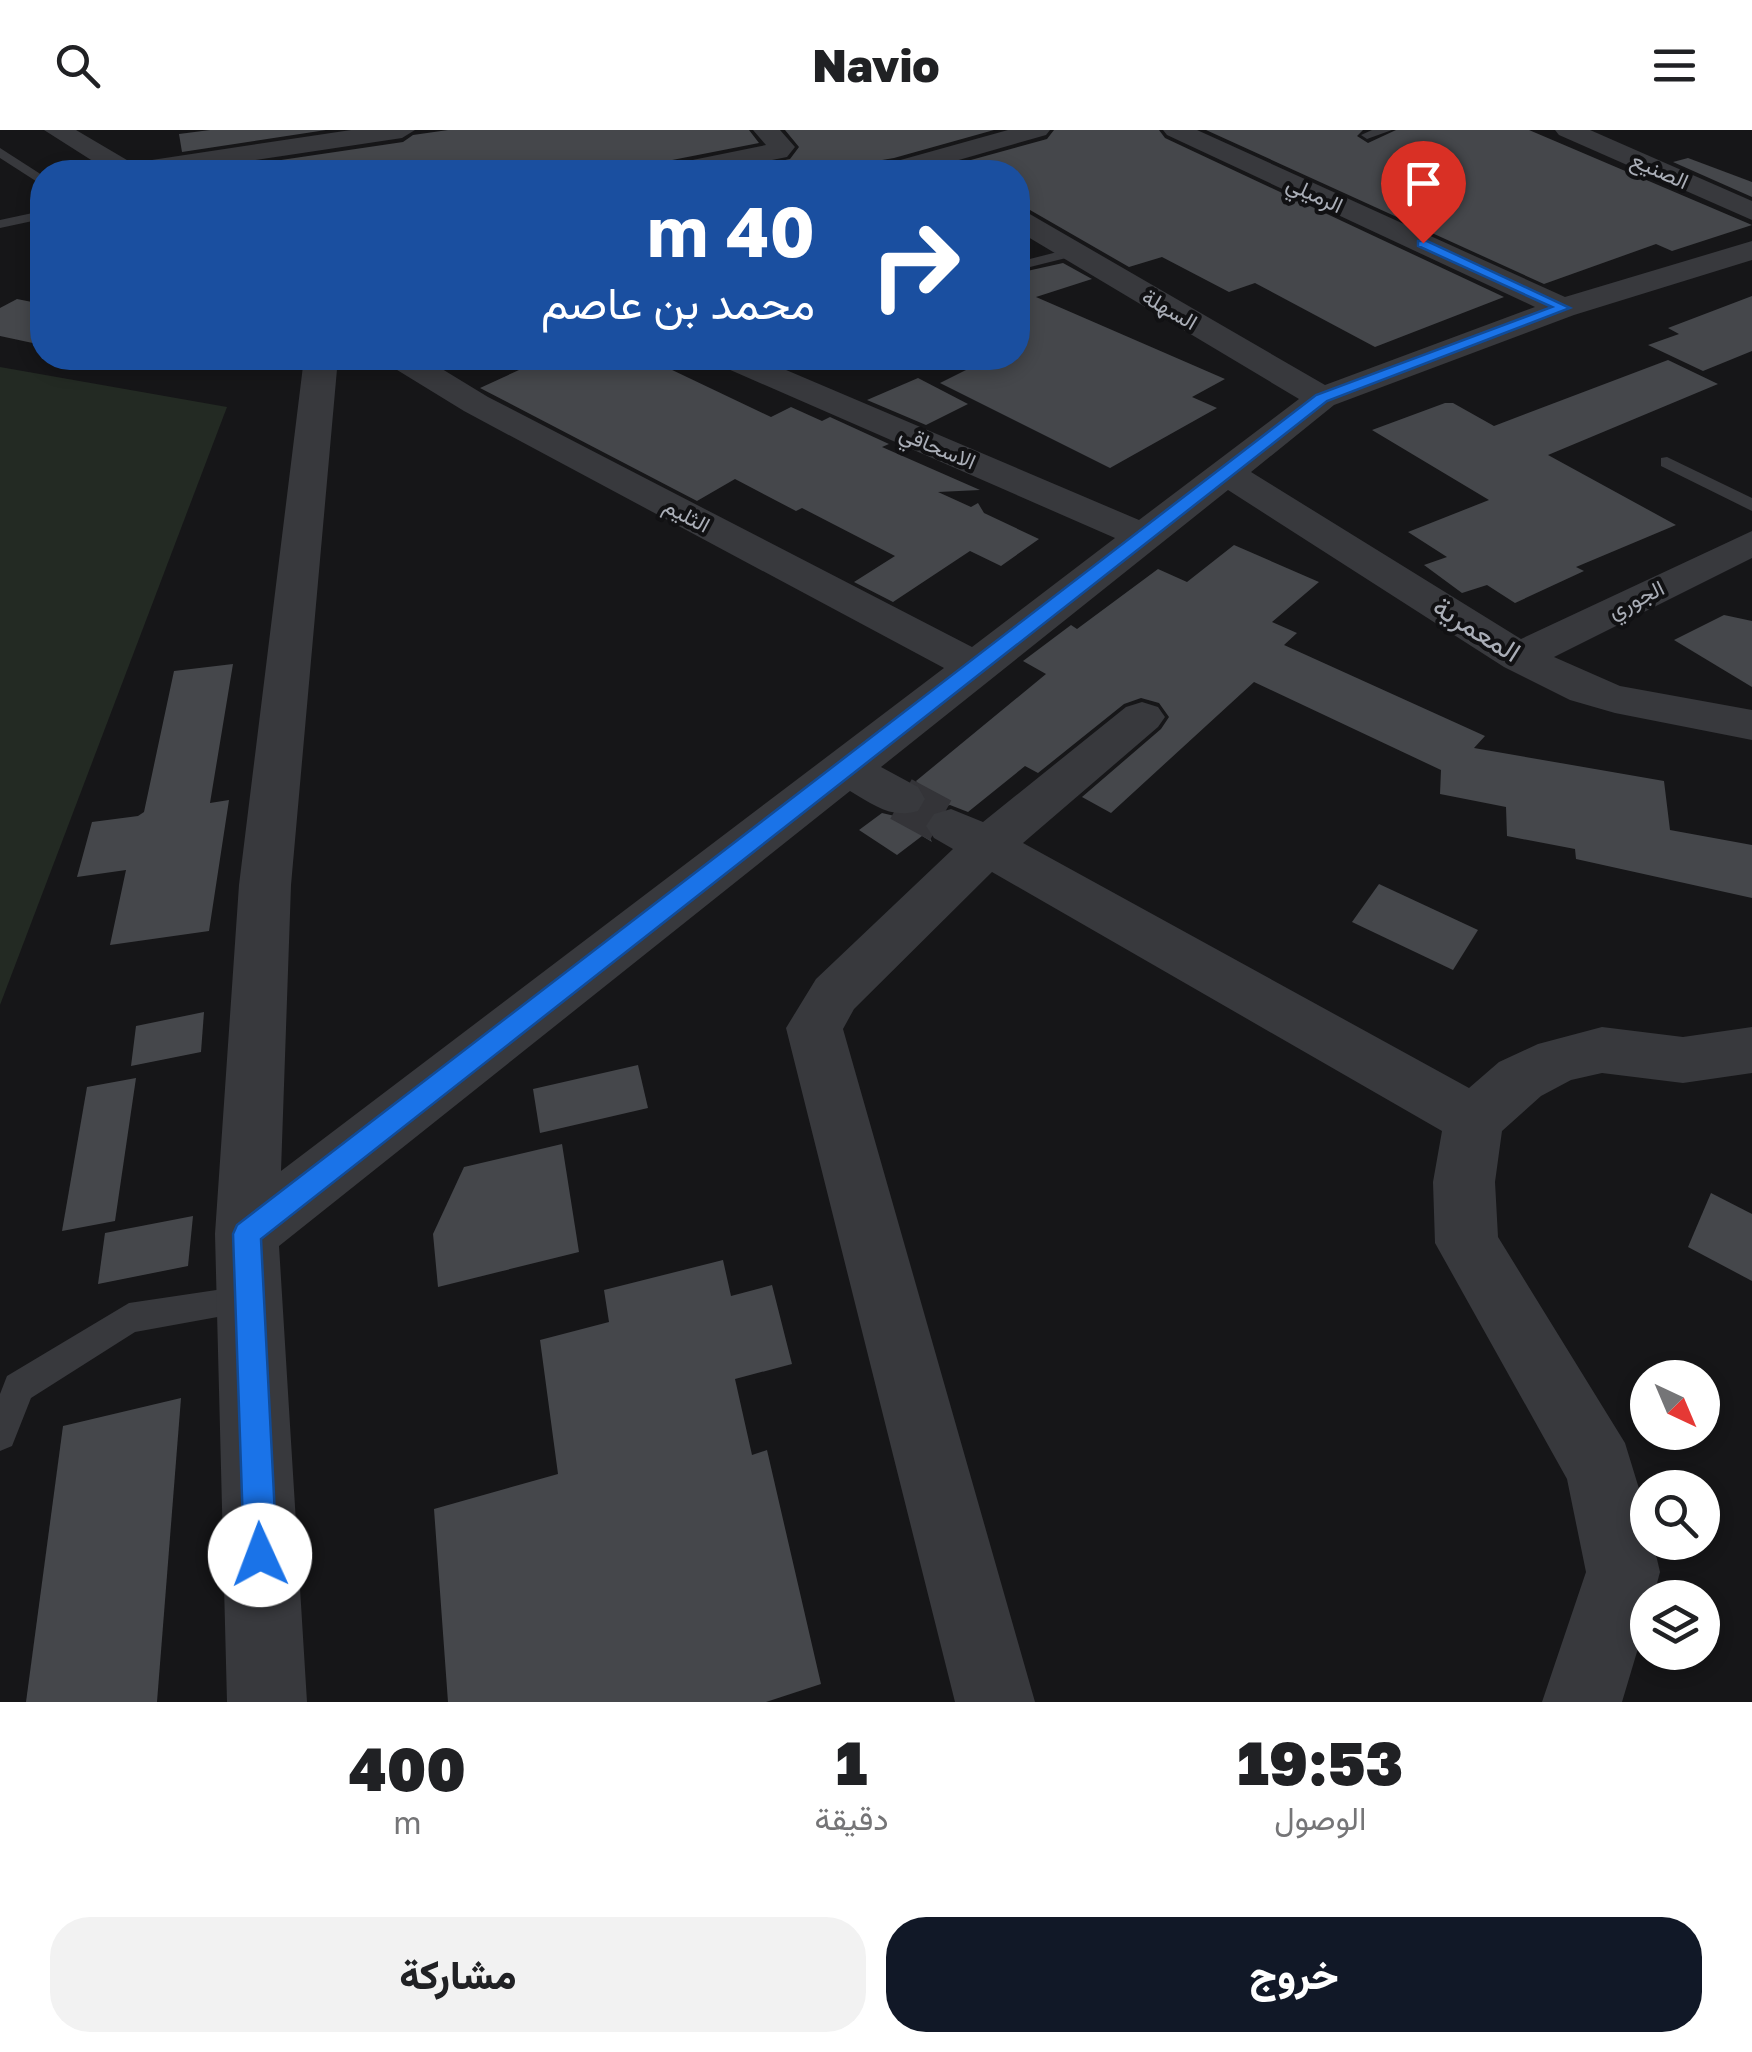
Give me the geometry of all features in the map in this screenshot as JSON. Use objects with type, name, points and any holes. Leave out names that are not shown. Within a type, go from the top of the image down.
[{"type":"street","points":[[57,130],[108,160]]},
{"type":"street","points":[[205,160],[402,130]]},
{"type":"street","points":[[733,160],[778,151],[782,147],[780,141],[766,130]]},
{"type":"street","points":[[958,160],[1038,130]]},
{"type":"street","name":"الرميلي","points":[[1176,130],[1564,308]]},
{"type":"street","name":"الصنيع","points":[[1568,130],[1752,210]]},
{"type":"street","points":[[915,139],[933,160]]},
{"type":"street","points":[[282,148],[308,160]]},
{"type":"street","name":"السهلة","points":[[1030,226],[1322,398]]},
{"type":"street","points":[[248,1266],[846,768],[1322,398],[1564,308],[1752,250]]},
{"type":"street","points":[[267,1702],[248,1266],[264,885],[319,370]]},
{"type":"street","name":"الثليم","points":[[421,370],[476,404],[976,666]]},
{"type":"street","name":"الاسحاقي","points":[[759,370],[1144,536]]},
{"type":"street","name":"المعمرية","points":[[1226,472],[1520,657],[1586,690],[1752,725]]},
{"type":"street","name":"الجوري","points":[[1520,657],[1752,543]]},
{"type":"street","points":[[995,1702],[814,1028],[835,994],[969,836],[1142,717]]},
{"type":"street","points":[[846,768],[901,798]]},
{"type":"street","points":[[969,836],[1474,1120]]},
{"type":"street","points":[[1582,1702],[1624,1572],[1600,1468],[1467,1243],[1464,1182],[1474,1120],[1520,1079],[1558,1060],[1602,1050],[1682,1060],[1752,1050]]},
{"type":"lane","points":[[1368,134],[1386,130]]},
{"type":"lane","points":[[0,152],[30,173]]},
{"type":"lane","points":[[0,224],[30,218]]},
{"type":"lane","points":[[1030,263],[1072,252]]},
{"type":"lane","points":[[1667,462],[1752,505]]},
{"type":"lane","points":[[0,1434],[19,1386],[129,1318],[248,1266]]},
{"type":"shaded area","points":[[0,367],[227,407],[0,1005]]},
{"type":"building","points":[[210,130],[326,130],[182,152],[179,134]]},
{"type":"building","points":[[448,130],[749,130],[759,143],[672,160],[281,160],[403,142],[413,135]]},
{"type":"building","points":[[785,130],[994,130],[882,160],[785,160],[799,147]]},
{"type":"building","points":[[1054,130],[1159,130],[1165,138],[1504,297],[1375,347],[1255,283],[1229,292],[1162,257],[1129,267],[1030,210],[1030,160],[971,160],[1047,139]]},
{"type":"building","points":[[1206,130],[1363,130],[1357,136],[1368,143],[1396,130],[1529,130],[1752,225],[1672,251],[1656,244],[1544,284]]},
{"type":"building","points":[[1688,158],[1752,182],[1752,197],[1673,162]]},
{"type":"building","points":[[1063,263],[1092,279],[1036,297],[1225,379],[1192,397],[1217,408],[1110,468],[940,383],[966,370],[1030,370],[1030,270]]},
{"type":"building","points":[[1752,296],[1752,351],[1703,371],[1648,345],[1679,334],[1668,328]]},
{"type":"building","points":[[17,299],[30,302],[30,342],[0,336],[0,308]]},
{"type":"building","points":[[1668,360],[1718,384],[1548,455],[1676,525],[1576,567],[1584,571],[1515,603],[1487,585],[1462,593],[1424,565],[1447,557],[1408,532],[1489,500],[1372,430],[1445,403],[1453,403],[1494,426]]},
{"type":"building","points":[[519,370],[672,370],[771,417],[791,407],[822,421],[830,417],[889,444],[882,447],[980,490],[938,492],[971,507],[978,503],[984,513],[1039,539],[1001,566],[970,551],[893,602],[854,582],[895,556],[735,479],[697,501],[480,388]]},
{"type":"building","points":[[918,378],[968,404],[926,425],[867,400]]},
{"type":"building","points":[[1234,545],[1319,582],[1272,622],[1297,633],[1284,645],[1485,736],[1474,748],[1664,781],[1670,830],[1752,845],[1752,898],[1576,859],[1575,849],[1507,836],[1506,807],[1440,794],[1441,770],[1254,682],[1111,813],[1082,797],[1161,729],[1169,717],[1159,703],[1141,698],[1124,704],[1038,773],[1025,766],[968,812],[950,805],[933,810],[923,824],[932,842],[922,836],[897,855],[859,830],[882,813],[899,817],[921,813],[928,797],[916,781],[1046,674],[1023,661],[1071,625],[1077,629],[1158,569],[1187,582]]},
{"type":"building","points":[[1724,615],[1752,621],[1752,687],[1674,640]]},
{"type":"building","points":[[233,664],[210,803],[229,800],[209,931],[110,945],[126,870],[77,877],[92,822],[144,812],[174,671]]},
{"type":"building","points":[[1379,884],[1478,930],[1453,970],[1352,922]]},
{"type":"building","points":[[204,1012],[201,1052],[131,1066],[136,1026]]},
{"type":"building","points":[[638,1065],[648,1108],[540,1133],[533,1089]]},
{"type":"building","points":[[136,1078],[115,1221],[62,1231],[87,1087]]},
{"type":"building","points":[[562,1144],[579,1252],[438,1287],[433,1234],[464,1167]]},
{"type":"building","points":[[1711,1193],[1752,1214],[1752,1281],[1688,1247]]},
{"type":"building","points":[[193,1216],[188,1266],[98,1284],[105,1233]]},
{"type":"building","points":[[723,1260],[731,1296],[772,1285],[792,1364],[735,1379],[752,1455],[767,1450],[821,1684],[766,1702],[448,1702],[434,1509],[558,1474],[540,1340],[609,1322],[604,1290]]},
{"type":"building","points":[[181,1398],[157,1702],[26,1702],[63,1426]]},
{"type":"tunnel","points":[[901,799],[951,826]]},
{"type":"route","points":[[260,1555],[247,1234],[1322,398],[1564,308],[1423,243]]}]
